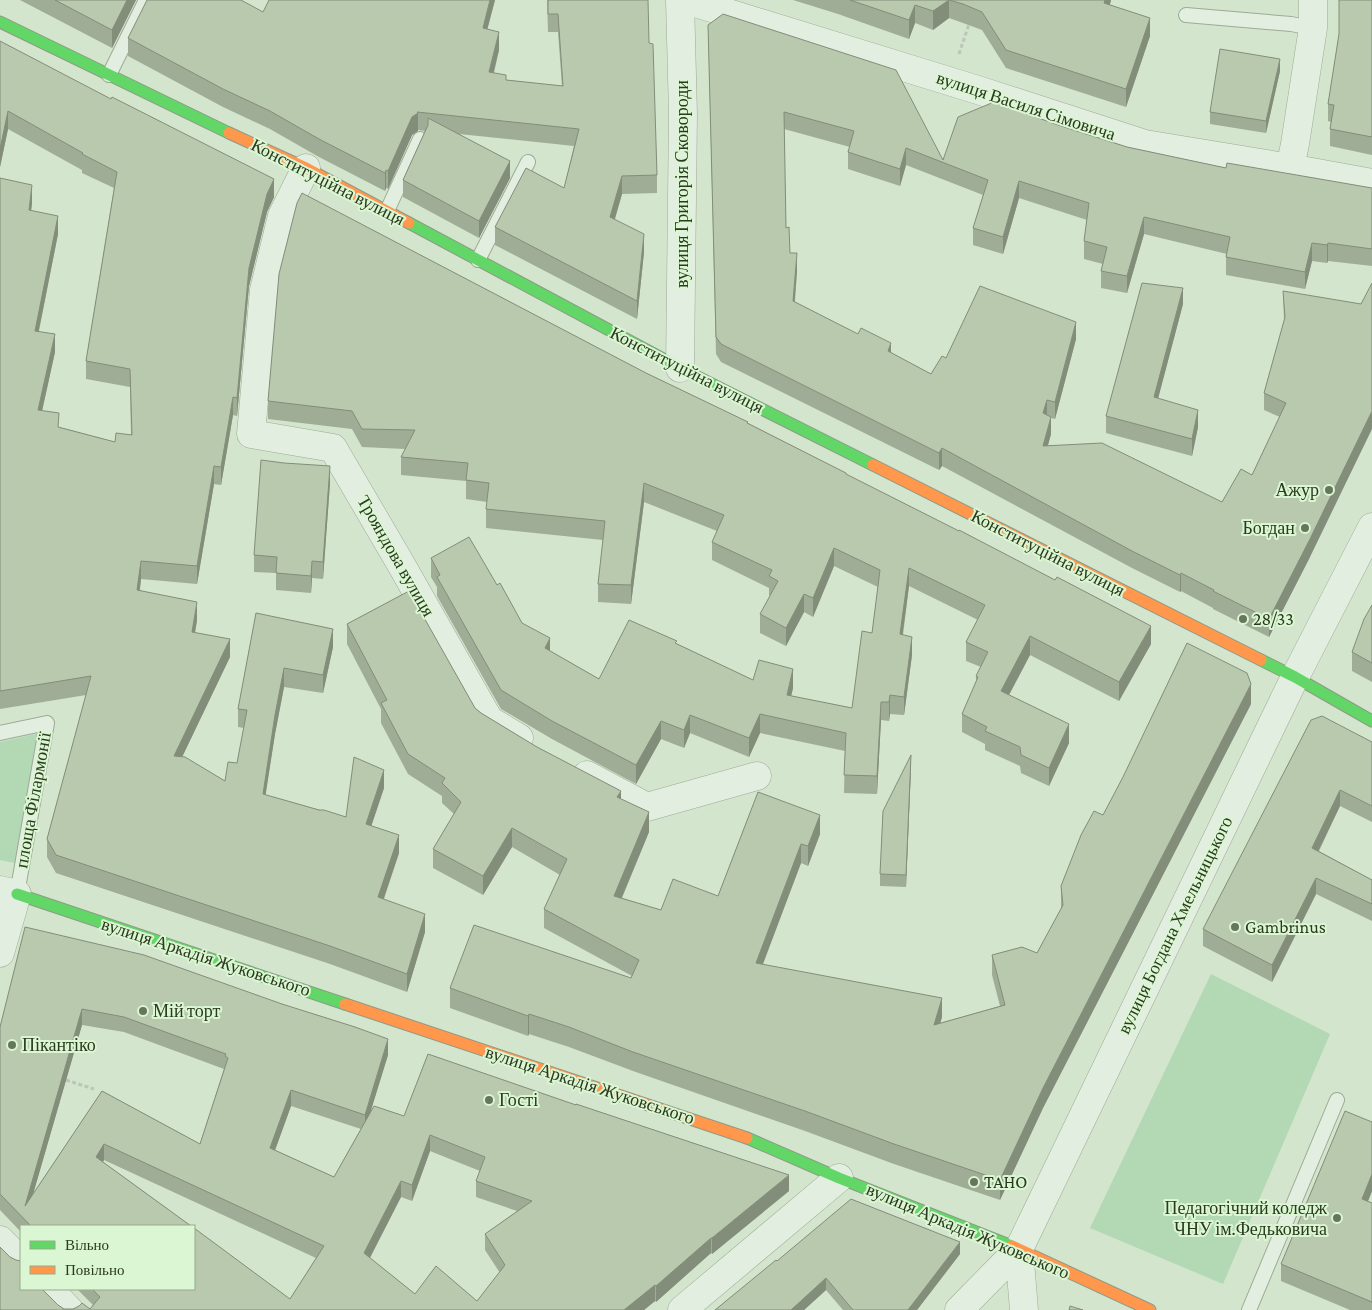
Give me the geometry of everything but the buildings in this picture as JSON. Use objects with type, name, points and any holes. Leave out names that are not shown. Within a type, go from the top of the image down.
[{"type":"street","name":"вулиця Григорія Сковороди","points":[[680,0],[684,114],[680,368]]},
{"type":"street","name":"вулиця Василя Сімовича","points":[[686,0],[981,90],[1145,144],[1372,183]]},
{"type":"street","points":[[1290,168],[1313,28],[1313,0]]},
{"type":"street","name":"Конституційна вулиця","points":[[0,22],[213,126],[306,168],[680,368],[1295,677],[1372,721]]},
{"type":"street","name":"Трояндова вулиця","points":[[306,168],[282,216],[264,290],[251,434],[333,448],[407,574],[489,720],[536,748]]},
{"type":"street","name":"вулиця Богдана Хмельницького","points":[[959,1310],[1019,1249],[1295,677],[1372,527]]},
{"type":"street","points":[[562,762],[647,807],[757,776]]},
{"type":"street","name":"вулиця Аркадія Жуковського","points":[[8,892],[752,1140],[838,1178],[1019,1249],[1150,1310]]},
{"type":"street","name":"площа Філармонії","points":[[0,953],[8,892]]},
{"type":"street","points":[[682,1310],[838,1178]]},
{"type":"street","points":[[0,1240],[20,1259]]},
{"type":"street","points":[[1019,1249],[1024,1310]]},
{"type":"street","points":[[50,1290],[70,1310]]},
{"type":"lane","points":[[109,75],[146,0]]},
{"type":"lane","points":[[1186,15],[1291,24],[1313,28]]},
{"type":"lane","points":[[387,211],[420,139]]},
{"type":"lane","points":[[478,260],[528,162]]},
{"type":"lane","name":"площа Філармонії","points":[[0,733],[47,723],[8,892]]},
{"type":"lane","points":[[1249,1310],[1337,1100]]},
{"type":"path","points":[[950,52],[959,55],[969,24]]},
{"type":"path","points":[[66,1080],[94,1089]]},
{"type":"green space","points":[[40,733],[20,864],[0,860],[0,742]]},
{"type":"green space","points":[[1211,974],[1330,1034],[1223,1284],[1090,1228]]},
{"type":"traffic: fast","points":[[0,22],[229,133]]},
{"type":"traffic: fast","points":[[409,223],[680,368],[873,465]]},
{"type":"traffic: fast","points":[[1261,660],[1372,721]]},
{"type":"traffic: fast","points":[[17,894],[345,1004]]},
{"type":"traffic: fast","points":[[747,1138],[839,1178],[1012,1246]]},
{"type":"traffic: slow","points":[[229,133],[306,168],[409,223]]},
{"type":"traffic: slow","points":[[873,465],[1261,660]]},
{"type":"traffic: slow","points":[[345,1004],[747,1138]]},
{"type":"traffic: slow","points":[[1012,1246],[1150,1310]]},
{"type":"place","name":"Ажур","points":[[1329,490]]},
{"type":"place","name":"Богдан","points":[[1305,528]]},
{"type":"place","name":"28/33","points":[[1243,619]]},
{"type":"place","name":"Gambrinus","points":[[1235,927]]},
{"type":"place","name":"Мій торт","points":[[143,1011]]},
{"type":"place","name":"Пікантіко","points":[[12,1045]]},
{"type":"place","name":"Гості","points":[[489,1100]]},
{"type":"place","name":"TAHO","points":[[974,1182]]},
{"type":"place","name":"Педагогічний коледж ЧНУ ім.Федьковича","points":[[1337,1218]]}]
